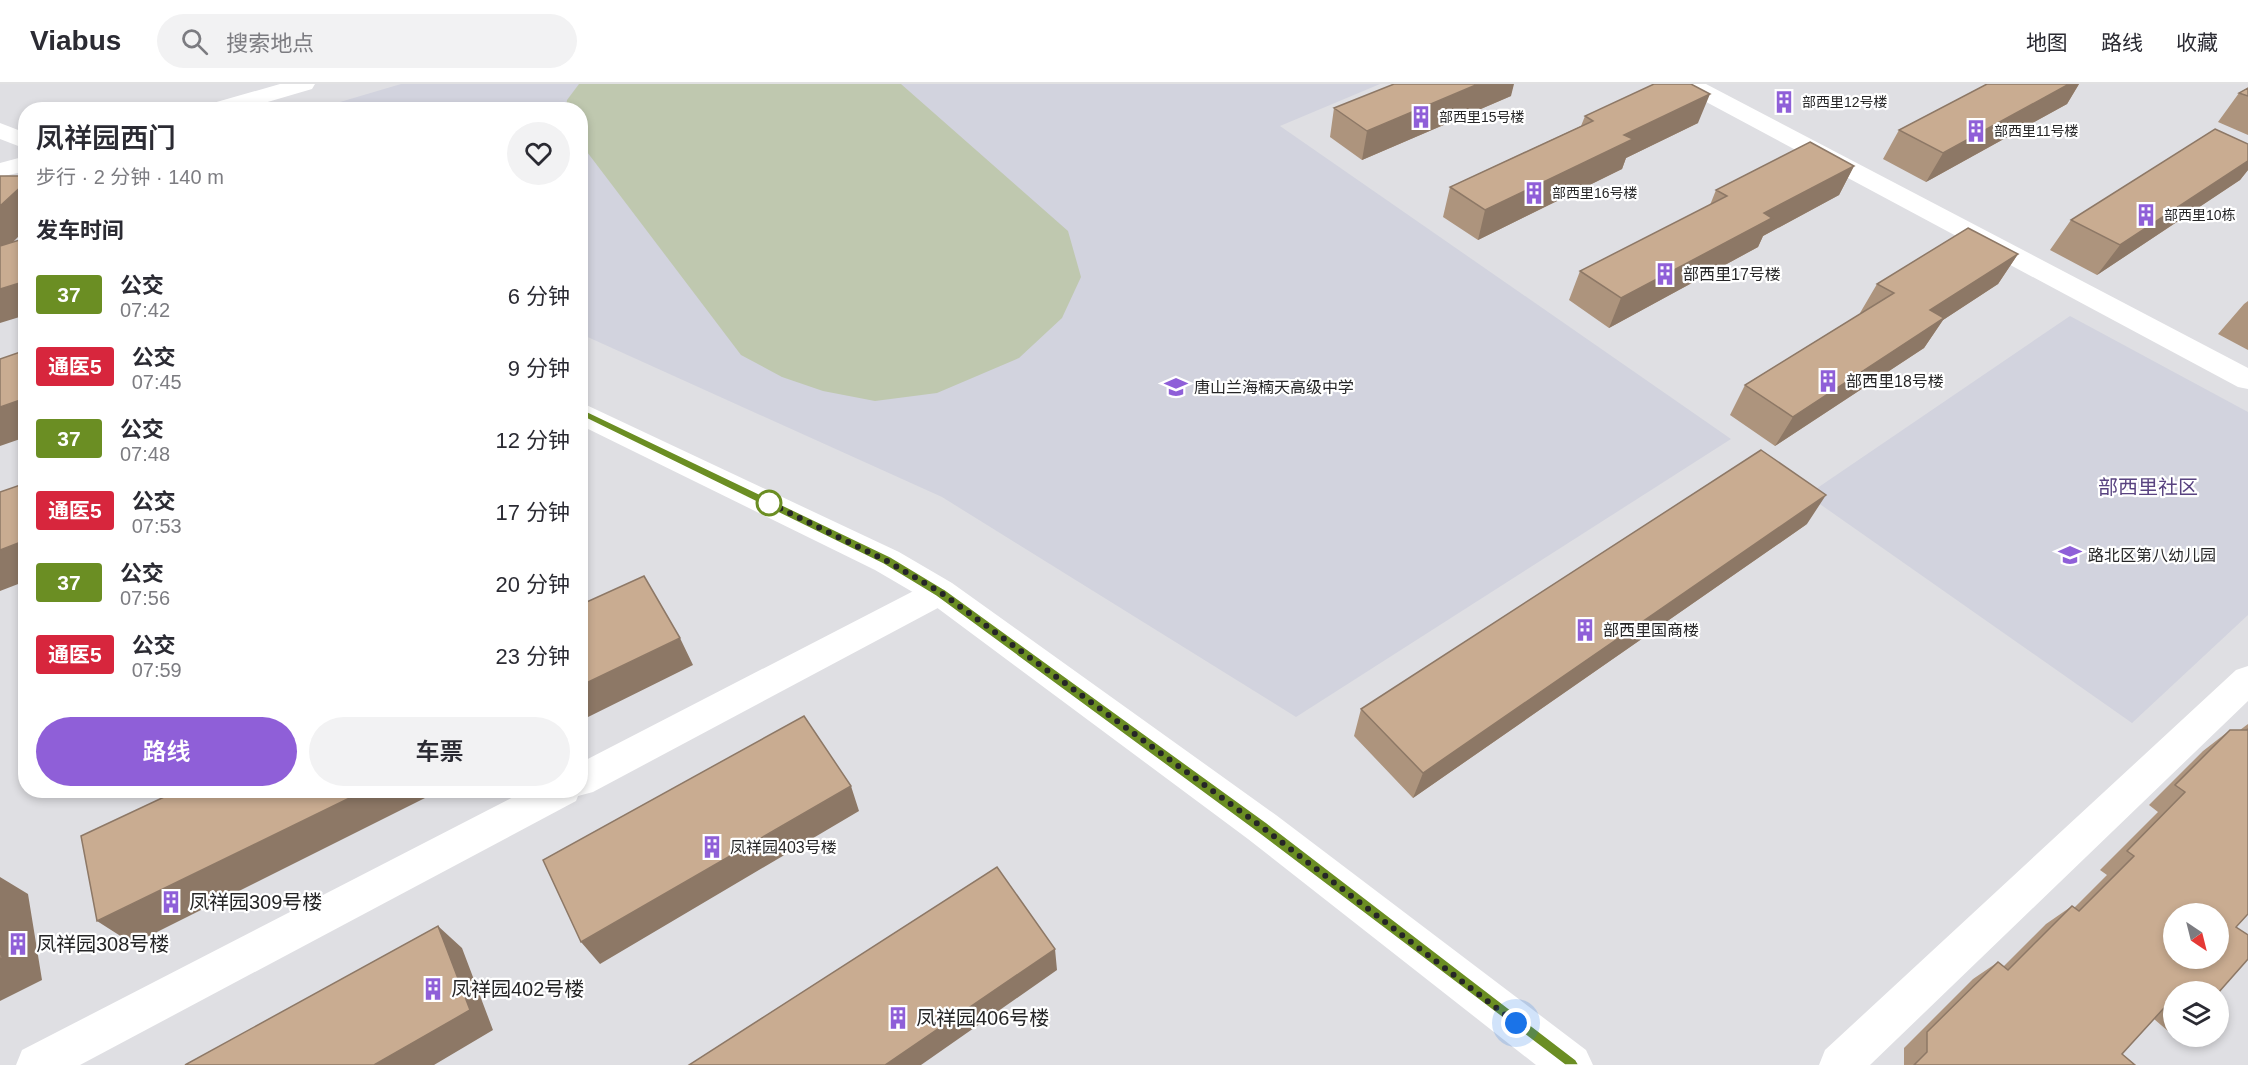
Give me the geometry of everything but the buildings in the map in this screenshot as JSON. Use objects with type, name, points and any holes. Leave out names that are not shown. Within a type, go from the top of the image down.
[{"type":"street","points":[[242,102],[304,84]]},
{"type":"street","points":[[1690,84],[2248,380]]},
{"type":"street","points":[[0,130],[18,138]]},
{"type":"street","points":[[0,170],[18,165]]},
{"type":"street","points":[[588,416],[887,561],[940,592],[1262,827],[1571,1065]]},
{"type":"street","points":[[588,777],[940,592]]},
{"type":"street","points":[[1840,1065],[2248,680]]},
{"type":"street","points":[[38,1065],[548,798]]},
{"type":"shaded area","name":"唐山兰海楠天高级中学","points":[[401,84],[1380,84],[1280,126],[1731,439],[1296,717],[942,497],[588,337],[588,102],[340,102]]},
{"type":"shaded area","name":"路北区第八幼儿园","points":[[2070,316],[2248,412],[2248,615],[2132,723],[1807,495]]},
{"type":"green space","points":[[579,84],[901,84],[1068,231],[1081,277],[1062,318],[1019,358],[937,393],[875,401],[823,391],[782,377],[741,355],[588,153],[588,102],[567,102]]},
{"type":"bus line","name":"37","points":[[588,416],[887,561],[940,592],[1262,827],[1571,1065]]},
{"type":"place","name":"部西里12号楼","points":[[1784,102]]},
{"type":"place","name":"部西里15号楼","points":[[1421,117]]},
{"type":"place","name":"部西里11号楼","points":[[1976,131]]},
{"type":"place","name":"部西里16号楼","points":[[1534,193]]},
{"type":"place","name":"部西里10栋","points":[[2146,215]]},
{"type":"place","name":"部西里17号楼","points":[[1665,274]]},
{"type":"place","name":"部西里18号楼","points":[[1828,381]]},
{"type":"place","name":"唐山兰海楠天高级中学","points":[[1176,387]]},
{"type":"place","name":"路北区第八幼儿园","points":[[2070,555]]},
{"type":"place","name":"部西里国商楼","points":[[1585,630]]},
{"type":"place","name":"凤祥园403号楼","points":[[712,847]]},
{"type":"place","name":"凤祥园309号楼","points":[[171,902]]},
{"type":"place","name":"凤祥园308号楼","points":[[18,944]]},
{"type":"place","name":"凤祥园402号楼","points":[[433,989]]},
{"type":"place","name":"凤祥园406号楼","points":[[898,1018]]},
{"type":"district","name":"部西里社区","points":[[2148,487]]},
{"type":"route","points":[[769,503],[765,501],[887,561],[940,592],[1262,827],[1516,1023]]}]
